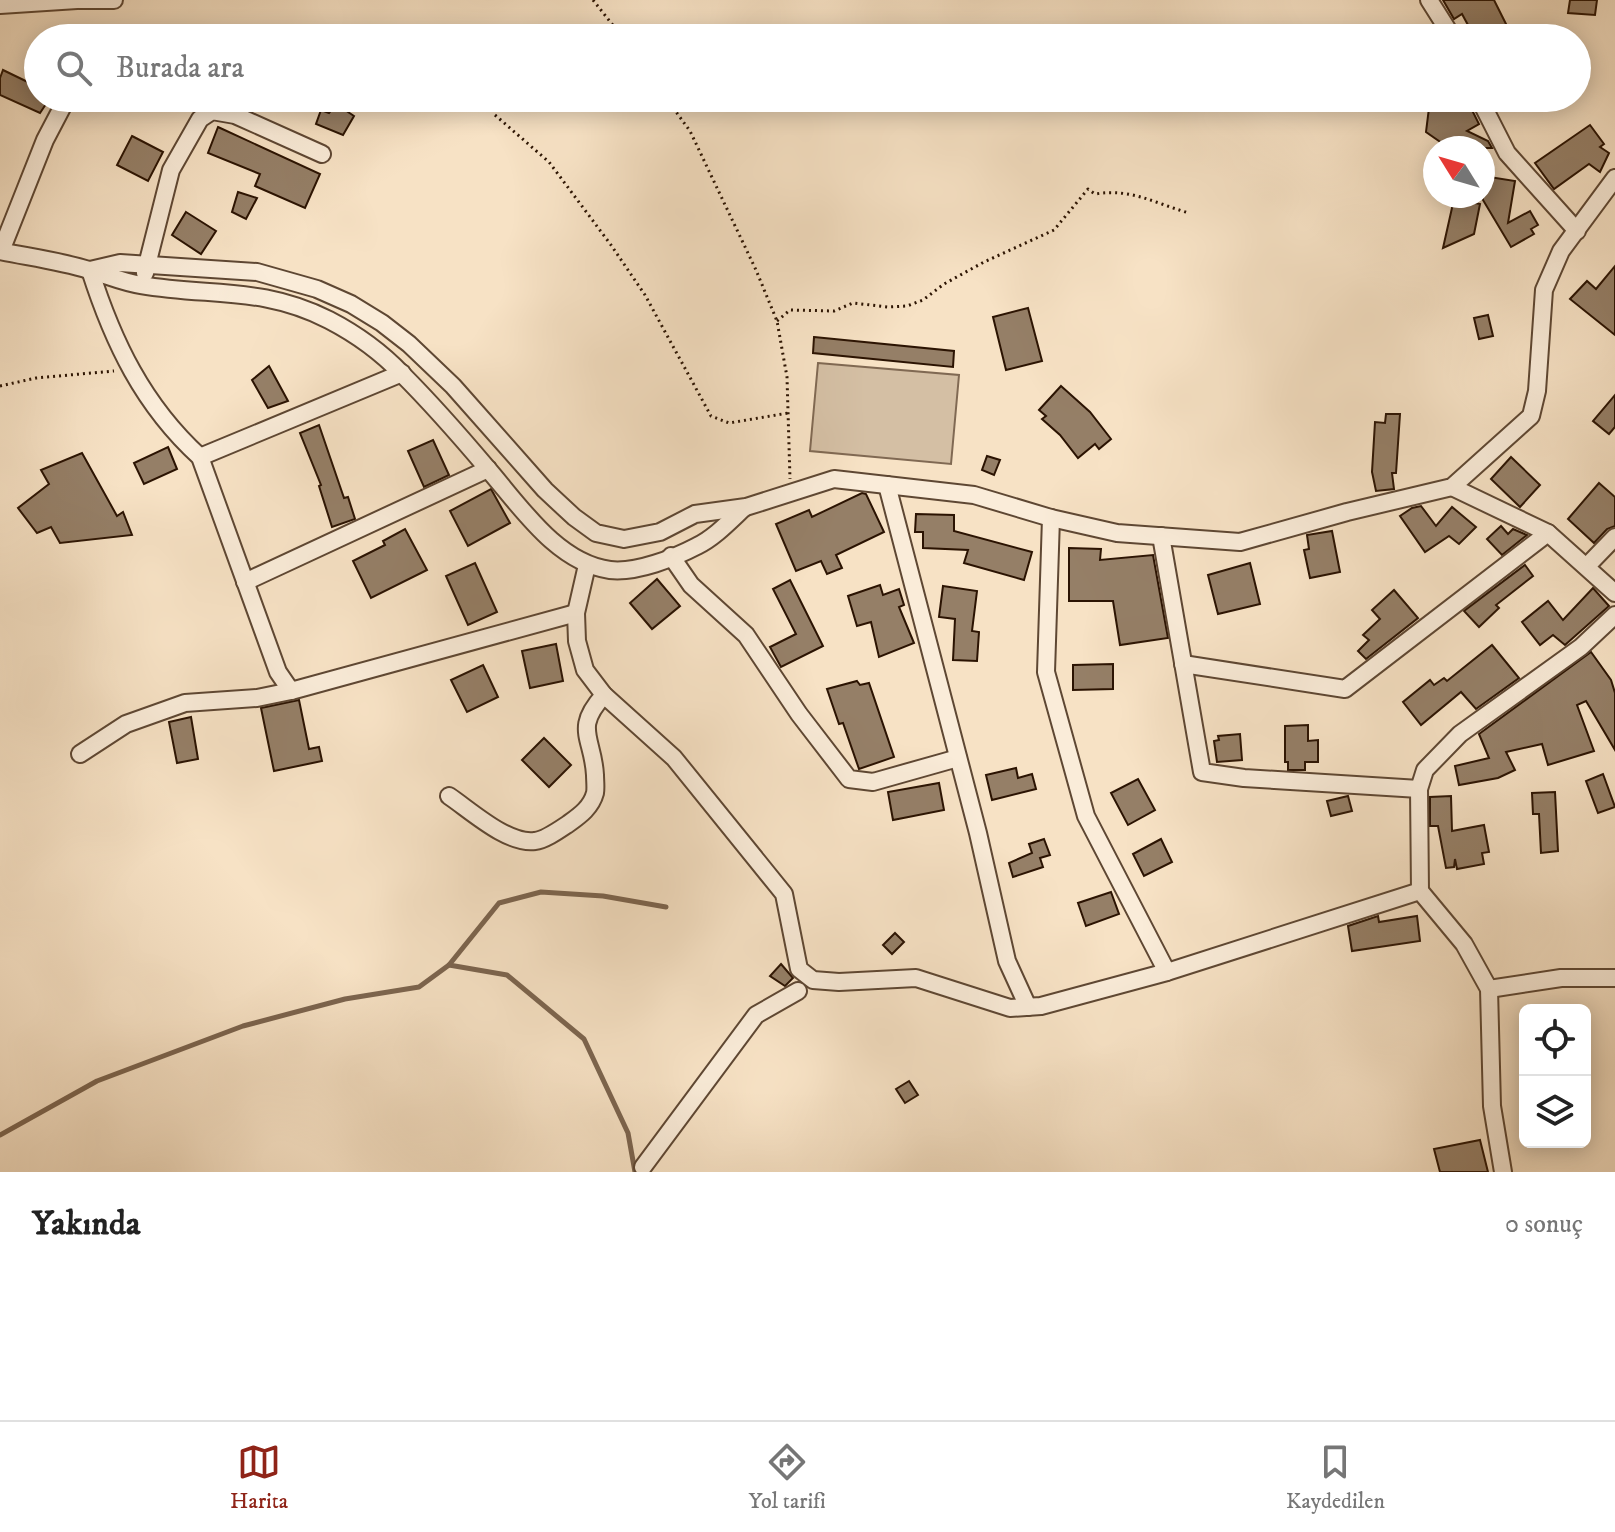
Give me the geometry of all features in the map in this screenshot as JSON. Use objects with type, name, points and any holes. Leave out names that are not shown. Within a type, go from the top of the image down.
[{"type":"street","points":[[0,5],[114,0]]},
{"type":"street","points":[[1429,0],[1444,24]]},
{"type":"street","points":[[60,112],[45,140],[0,251],[90,270],[117,281],[144,286],[240,292],[300,306],[354,334],[402,373],[522,511],[587,565],[614,570],[646,566],[699,546],[746,507]]},
{"type":"street","points":[[144,286],[146,264],[171,170],[200,119],[210,112]]},
{"type":"street","points":[[218,112],[235,115],[322,154]]},
{"type":"street","points":[[1486,112],[1507,153],[1577,231]]},
{"type":"street","points":[[90,270],[120,263],[146,264],[243,271],[286,278],[328,294],[371,316],[409,344],[453,386],[545,490],[596,533],[624,539],[660,532],[695,514],[746,507],[834,479],[974,495],[1051,518],[1117,533],[1240,542],[1452,487],[1531,416],[1537,391],[1544,290],[1561,251],[1615,178]]},
{"type":"street","points":[[90,270],[103,310],[129,369],[174,433],[200,457],[278,672],[291,691]]},
{"type":"street","points":[[200,457],[402,373]]},
{"type":"street","points":[[245,582],[488,469]]},
{"type":"street","points":[[887,485],[1007,961],[1028,1007]]},
{"type":"street","points":[[1452,487],[1548,533],[1615,593]]},
{"type":"street","points":[[1051,518],[1046,672],[1086,816],[1167,972]]},
{"type":"street","points":[[1183,664],[1345,689],[1548,533]]},
{"type":"street","points":[[1161,536],[1202,772],[1244,778],[1419,789]]},
{"type":"street","points":[[1587,566],[1615,537]]},
{"type":"street","points":[[671,556],[691,585],[746,635],[799,714],[849,779],[873,782],[958,758]]},
{"type":"street","points":[[587,565],[576,613],[577,641],[585,670],[604,695],[674,758],[784,894],[799,969],[798,991]]},
{"type":"street","points":[[80,754],[126,724],[185,703],[257,698],[291,691],[576,613]]},
{"type":"street","points":[[1503,1172],[1492,1106],[1489,989],[1464,944],[1420,891],[1419,789],[1425,770],[1453,745],[1460,734],[1581,647],[1615,615]]},
{"type":"street","points":[[449,796],[490,825],[515,838],[535,841],[560,830],[585,812],[596,792],[594,760],[585,725],[591,709],[604,695]]},
{"type":"street","points":[[799,969],[813,980],[839,982],[916,978],[1010,1008],[1041,1006],[1167,972],[1420,891]]},
{"type":"street","points":[[1489,989],[1561,978],[1615,978]]},
{"type":"street","points":[[643,1167],[756,1015],[813,980]]},
{"type":"path","points":[[593,0],[612,24]]},
{"type":"path","points":[[676,112],[690,131],[777,321],[787,377],[790,493]]},
{"type":"path","points":[[495,115],[549,162],[611,245],[645,295],[711,416],[729,423],[788,413]]},
{"type":"path","points":[[777,321],[790,310],[834,311],[853,303],[907,306],[923,300],[944,284],[984,262],[1054,230],[1088,189],[1095,194],[1129,192],[1189,213]]},
{"type":"path","points":[[0,386],[36,378],[129,369]]},
{"type":"shaded area","points":[[818,363],[959,375],[951,464],[810,451]]},
{"type":"building","points":[[1443,0],[1494,0],[1506,24],[1467,24],[1462,14],[1454,19]]},
{"type":"building","points":[[1570,0],[1597,0],[1595,15],[1568,13]]},
{"type":"building","points":[[3,70],[24,80],[24,106],[0,95]]},
{"type":"building","points":[[320,112],[348,112],[354,116],[343,135],[316,124]]},
{"type":"building","points":[[1428,112],[1473,112],[1479,124],[1467,131],[1478,136],[1432,136],[1426,132]]},
{"type":"building","points":[[1590,125],[1604,144],[1600,147],[1609,153],[1600,172],[1589,164],[1554,189],[1535,163]]},
{"type":"building","points":[[218,127],[320,174],[305,208],[255,186],[260,174],[208,153]]},
{"type":"building","points":[[132,136],[163,152],[148,181],[117,165]]},
{"type":"building","points":[[1495,178],[1515,181],[1508,223],[1530,211],[1538,225],[1531,229],[1534,234],[1511,247],[1488,208],[1495,208]]},
{"type":"building","points":[[238,192],[257,198],[246,219],[232,212]]},
{"type":"building","points":[[1452,208],[1479,208],[1474,234],[1443,248]]},
{"type":"building","points":[[186,212],[216,231],[201,254],[172,235]]},
{"type":"building","points":[[1615,266],[1615,335],[1570,299],[1587,281],[1596,289]]},
{"type":"building","points":[[1028,308],[1042,361],[1006,370],[993,317]]},
{"type":"building","points":[[1488,315],[1493,336],[1479,339],[1474,318]]},
{"type":"building","points":[[814,337],[954,351],[953,367],[813,353]]},
{"type":"building","points":[[269,366],[288,401],[268,408],[252,380]]},
{"type":"building","points":[[1061,386],[1090,412],[1111,439],[1099,449],[1095,444],[1078,458],[1042,419],[1046,416],[1039,410]]},
{"type":"building","points":[[1615,395],[1615,427],[1609,434],[1593,421]]},
{"type":"building","points":[[1386,414],[1400,414],[1396,473],[1392,473],[1394,489],[1376,491],[1372,472],[1375,422],[1385,423]]},
{"type":"building","points":[[319,425],[344,498],[348,497],[355,519],[332,527],[321,485],[300,433]]},
{"type":"building","points":[[433,440],[449,475],[424,487],[408,451]]},
{"type":"building","points":[[168,447],[177,469],[144,484],[134,463]]},
{"type":"building","points":[[82,453],[117,516],[123,512],[132,535],[60,543],[51,527],[37,533],[18,508],[49,484],[41,470]]},
{"type":"building","points":[[987,456],[1000,460],[994,475],[982,470]]},
{"type":"building","points":[[1511,457],[1540,485],[1520,507],[1491,479]]},
{"type":"building","points":[[1599,483],[1615,497],[1615,526],[1607,529],[1594,543],[1568,519]]},
{"type":"building","points":[[491,489],[510,523],[468,546],[450,511]]},
{"type":"building","points":[[862,493],[866,494],[884,532],[836,555],[842,568],[827,574],[821,561],[796,571],[776,524],[809,510],[812,517]]},
{"type":"building","points":[[1421,506],[1436,526],[1452,507],[1476,527],[1459,544],[1449,536],[1425,552],[1400,516]]},
{"type":"building","points":[[916,514],[954,515],[954,531],[1032,552],[1024,580],[964,563],[968,550],[923,548],[923,532],[915,532]]},
{"type":"building","points":[[1501,526],[1508,534],[1513,529],[1527,535],[1502,555],[1487,539]]},
{"type":"building","points":[[405,529],[427,570],[371,598],[353,561],[385,545],[383,541]]},
{"type":"building","points":[[1332,531],[1340,572],[1310,578],[1304,550],[1309,549],[1307,535]]},
{"type":"building","points":[[1069,548],[1101,549],[1100,560],[1153,555],[1168,638],[1120,645],[1113,601],[1069,601]]},
{"type":"building","points":[[475,563],[497,612],[468,625],[446,576]]},
{"type":"building","points":[[1250,563],[1260,604],[1218,614],[1208,575]]},
{"type":"building","points":[[1525,565],[1533,576],[1496,605],[1499,608],[1479,627],[1464,611]]},
{"type":"building","points":[[657,579],[680,606],[652,629],[630,603]]},
{"type":"building","points":[[790,580],[823,646],[781,667],[770,647],[796,634],[773,589]]},
{"type":"building","points":[[880,585],[883,595],[899,589],[904,605],[899,607],[914,643],[879,657],[871,622],[857,626],[848,596]]},
{"type":"building","points":[[943,586],[977,591],[972,631],[979,632],[977,661],[953,660],[955,619],[939,617]]},
{"type":"building","points":[[1593,588],[1609,606],[1565,645],[1553,635],[1540,645],[1522,622],[1548,601],[1563,620]]},
{"type":"building","points":[[1394,590],[1418,618],[1366,659],[1358,651],[1369,640],[1363,635],[1380,619],[1372,610]]},
{"type":"building","points":[[556,644],[563,681],[530,688],[522,651]]},
{"type":"building","points":[[1492,645],[1519,678],[1476,709],[1461,692],[1421,725],[1403,702],[1430,680],[1434,685],[1444,678],[1447,681]]},
{"type":"building","points":[[1591,652],[1611,680],[1615,693],[1615,750],[1586,701],[1577,705],[1594,751],[1548,765],[1542,744],[1506,752],[1515,770],[1498,778],[1459,785],[1455,766],[1489,758],[1479,734]]},
{"type":"building","points":[[1113,664],[1113,689],[1073,690],[1073,665]]},
{"type":"building","points":[[483,665],[498,697],[467,712],[451,680]]},
{"type":"building","points":[[857,681],[860,685],[869,683],[894,757],[859,769],[827,689]]},
{"type":"building","points":[[299,700],[309,749],[319,747],[322,761],[274,771],[261,708]]},
{"type":"building","points":[[191,717],[198,759],[177,763],[169,722]]},
{"type":"building","points":[[1308,725],[1308,741],[1318,740],[1318,762],[1305,762],[1305,770],[1288,770],[1288,762],[1285,762],[1285,726]]},
{"type":"building","points":[[1240,734],[1242,760],[1217,762],[1214,741],[1219,740],[1218,736]]},
{"type":"building","points":[[544,738],[571,765],[549,787],[522,760]]},
{"type":"building","points":[[1016,768],[1018,778],[1032,774],[1036,789],[992,800],[986,775]]},
{"type":"building","points":[[1603,774],[1615,807],[1598,813],[1586,781]]},
{"type":"building","points":[[1138,779],[1155,810],[1128,825],[1111,793]]},
{"type":"building","points":[[939,783],[944,810],[893,820],[888,792]]},
{"type":"building","points":[[1555,792],[1558,851],[1541,853],[1539,814],[1533,814],[1532,793]]},
{"type":"building","points":[[1348,796],[1352,811],[1331,816],[1327,801]]},
{"type":"building","points":[[1451,796],[1452,831],[1484,825],[1489,852],[1482,853],[1484,864],[1457,869],[1455,859],[1454,867],[1446,868],[1438,826],[1430,826],[1430,797]]},
{"type":"building","points":[[1044,839],[1050,855],[1040,858],[1043,867],[1013,877],[1009,863],[1032,853],[1029,844]]},
{"type":"building","points":[[1161,839],[1172,862],[1144,876],[1133,854]]},
{"type":"building","points":[[1111,892],[1119,914],[1086,926],[1078,903]]},
{"type":"building","points":[[1378,916],[1379,922],[1417,916],[1420,941],[1352,951],[1348,926]]},
{"type":"building","points":[[895,933],[904,942],[892,954],[883,945]]},
{"type":"building","points":[[781,964],[793,978],[785,986],[770,976]]},
{"type":"building","points":[[909,1081],[918,1095],[905,1103],[896,1089]]},
{"type":"building","points":[[1480,1140],[1488,1172],[1440,1172],[1434,1149]]},
{"type":"waterway","points":[[0,1135],[97,1081],[243,1026],[345,999],[419,987],[449,965],[499,903],[541,892],[603,896],[666,907]]},
{"type":"waterway","points":[[449,965],[507,975],[584,1039],[628,1133],[635,1172]]}]
